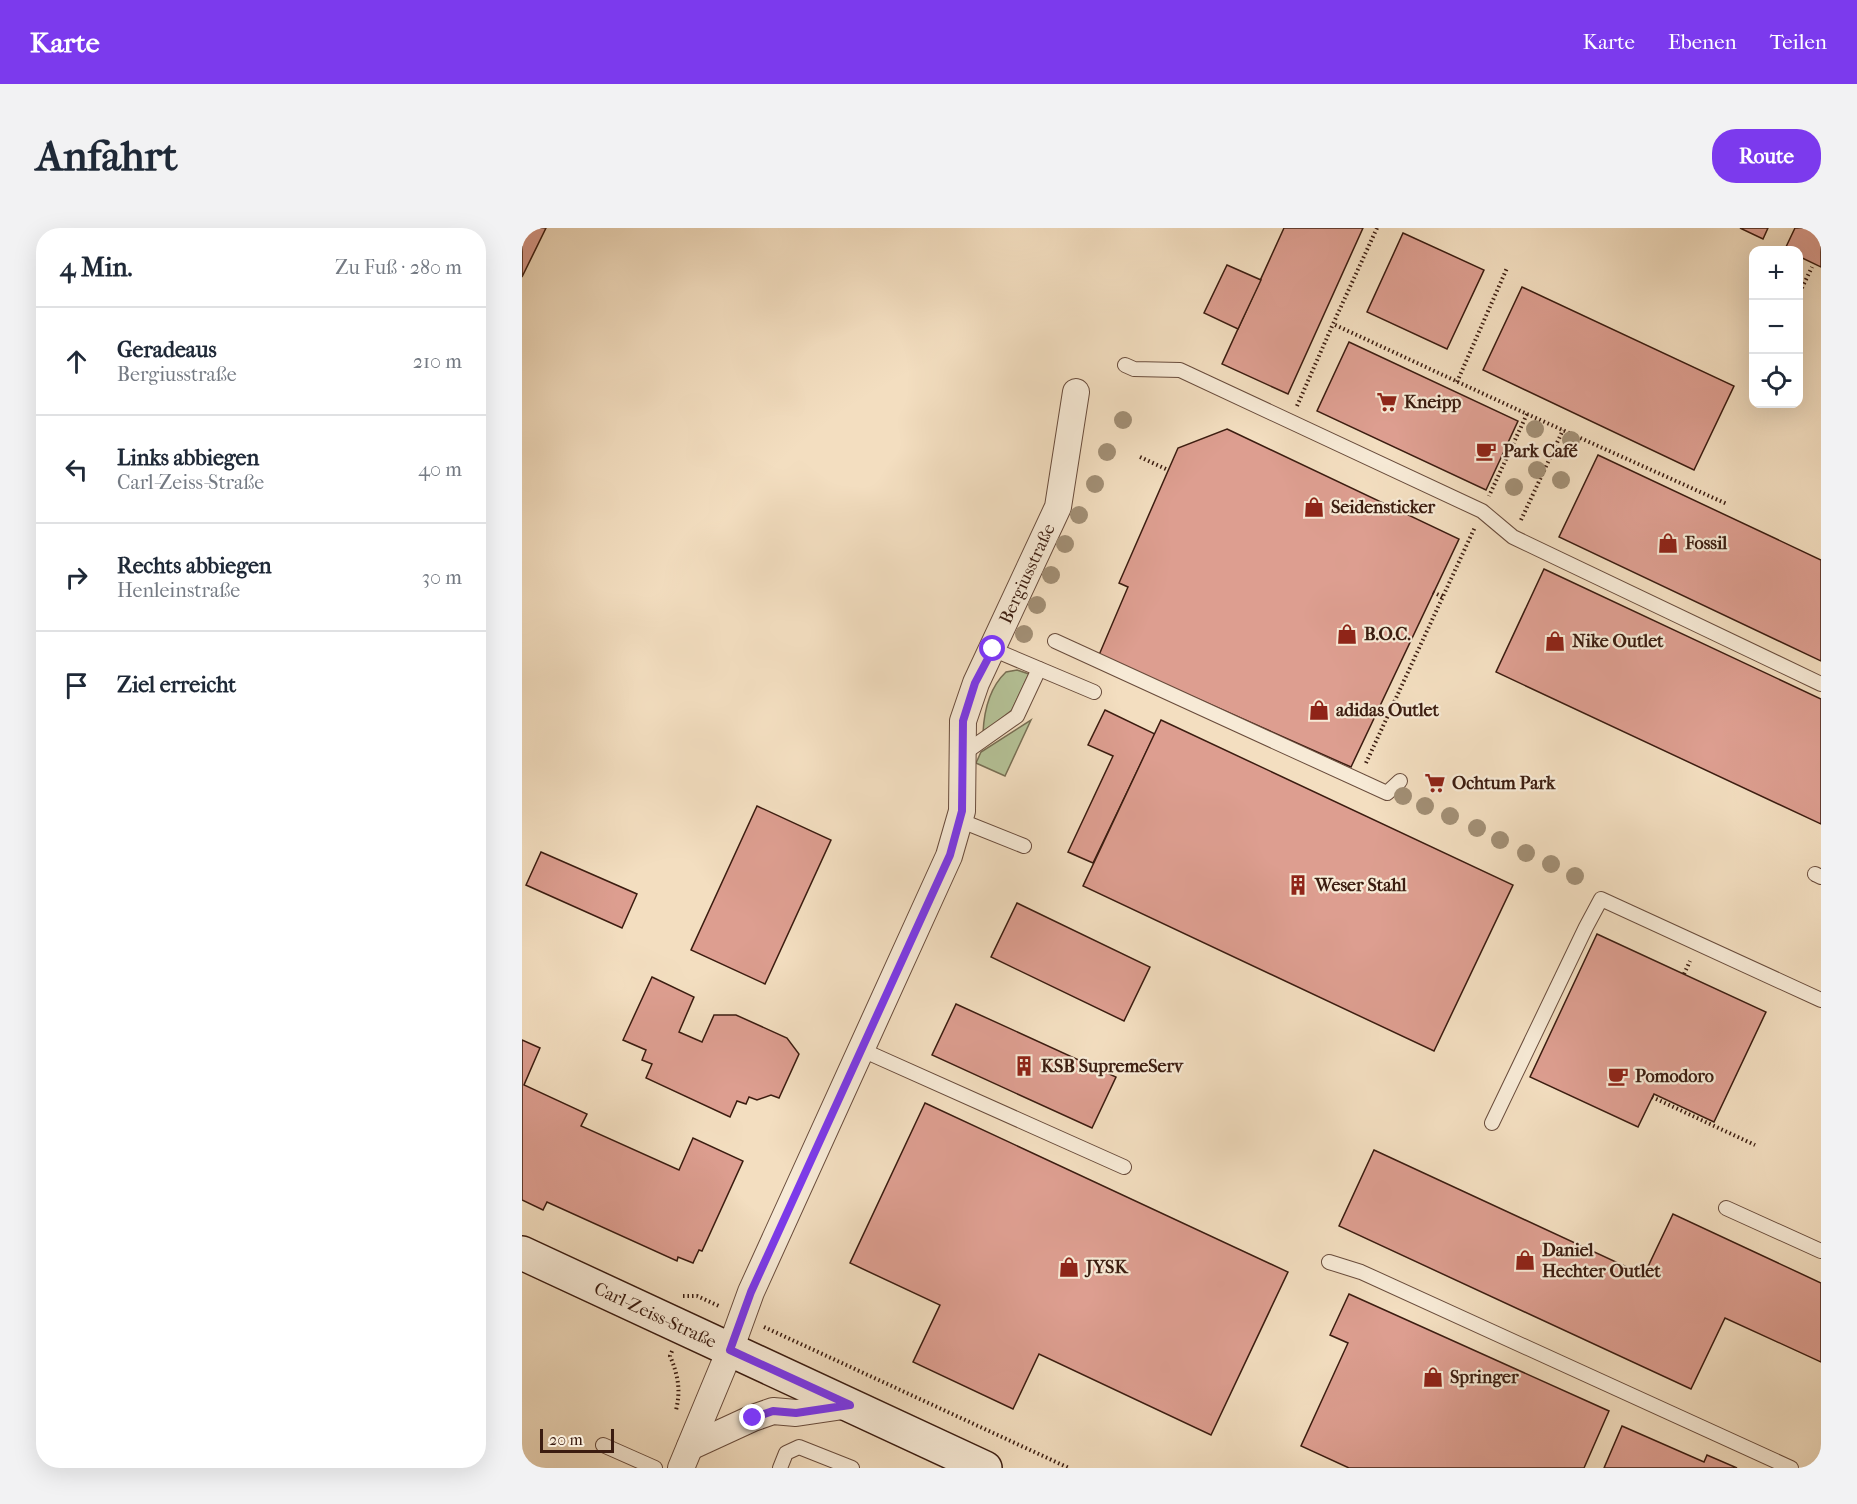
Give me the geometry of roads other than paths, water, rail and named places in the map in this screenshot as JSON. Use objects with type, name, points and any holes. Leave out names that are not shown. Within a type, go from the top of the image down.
[{"type":"main road","name":"Carl-Zeiss-Straße","points":[[522,1252],[985,1468]]},
{"type":"street","name":"Bergiusstraße","points":[[685,1457],[730,1350],[751,1292],[950,855],[962,811],[963,721],[975,683],[1058,507],[1076,392]]},
{"type":"street","points":[[685,1457],[753,1418],[773,1411],[796,1413],[850,1405]]},
{"type":"lane","points":[[1125,365],[1134,369],[1180,370],[1482,511],[1513,537],[1821,684]]},
{"type":"lane","points":[[1055,641],[1387,793],[1400,781]]},
{"type":"lane","points":[[993,649],[1094,692]]},
{"type":"lane","points":[[963,754],[1017,716],[1039,669]]},
{"type":"lane","points":[[959,820],[1024,846]]},
{"type":"lane","points":[[1492,1124],[1601,899],[1821,1000]]},
{"type":"lane","points":[[860,1049],[1124,1167]]},
{"type":"lane","points":[[1726,1208],[1821,1251]]},
{"type":"lane","points":[[1329,1262],[1361,1272],[1791,1468]]},
{"type":"lane","points":[[603,1445],[655,1468]]},
{"type":"lane","points":[[780,1468],[786,1453],[799,1447],[852,1468]]},
{"type":"place","name":"Kneipp","points":[[1387,402]]},
{"type":"place","name":"Park Café","points":[[1486,451]]},
{"type":"place","name":"Seidensticker","points":[[1314,507]]},
{"type":"place","name":"Fossil","points":[[1668,543]]},
{"type":"place","name":"B.O.C.","points":[[1347,634]]},
{"type":"place","name":"Nike Outlet","points":[[1555,641]]},
{"type":"place","name":"adidas Outlet","points":[[1319,710]]},
{"type":"place","name":"Ochtum Park","points":[[1435,783]]},
{"type":"place","name":"Weser Stahl","points":[[1298,885]]},
{"type":"place","name":"KSB SupremeServ","points":[[1024,1066]]},
{"type":"place","name":"Pomodoro","points":[[1618,1076]]},
{"type":"place","name":"Daniel Hechter Outlet","points":[[1525,1260]]},
{"type":"place","name":"JYSK","points":[[1069,1267]]},
{"type":"place","name":"Springer","points":[[1433,1377]]}]
